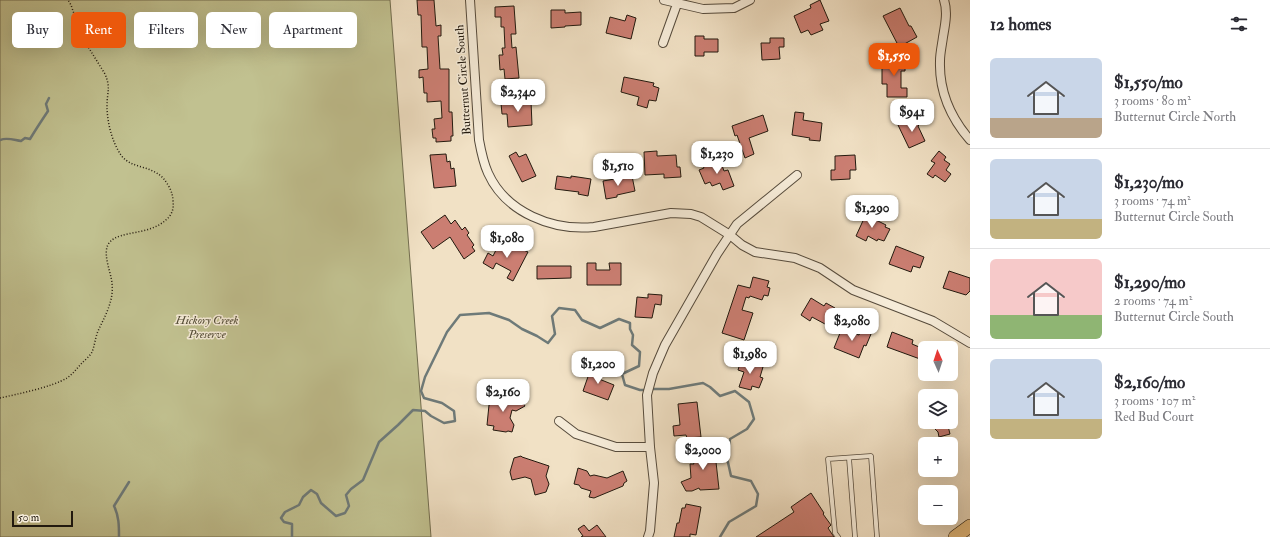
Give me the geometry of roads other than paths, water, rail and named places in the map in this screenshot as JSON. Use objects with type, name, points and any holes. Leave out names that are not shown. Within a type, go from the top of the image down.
[{"type":"main road","points":[[955,537],[970,526]]},
{"type":"street","name":"Butternut Circle South","points":[[470,0],[481,147],[488,172],[493,182],[509,202],[522,211],[539,220],[569,228],[594,227],[660,214],[681,213],[701,217],[755,252],[795,258],[820,268],[853,290],[934,321],[970,343]]},
{"type":"street","points":[[664,0],[703,9],[734,8],[750,0]]},
{"type":"street","points":[[944,0],[946,17],[940,61],[942,89],[951,114],[970,140]]},
{"type":"street","points":[[663,43],[677,4]]},
{"type":"street","points":[[648,537],[650,531],[654,483],[650,447],[648,395],[653,373],[665,345],[717,254],[737,224],[797,175]]},
{"type":"street","points":[[559,421],[576,434],[616,447],[650,447]]},
{"type":"lane","points":[[838,537],[834,533],[828,459],[871,456],[877,537]]},
{"type":"lane","points":[[849,458],[855,537]]},
{"type":"waterway","points":[[0,140],[8,139],[21,141],[25,138],[30,139],[48,111],[46,104],[49,98]]},
{"type":"waterway","points":[[292,537],[292,524],[284,522],[281,518],[285,512],[299,505],[303,497],[311,490],[317,494],[321,503],[336,516],[345,513],[349,506],[346,495],[363,480],[379,442],[413,410],[425,411],[444,423],[455,421],[454,411],[442,403],[424,398],[421,391],[425,377],[447,332],[460,315],[489,313],[509,320],[548,343],[555,334],[552,316],[559,308],[575,310],[582,320],[600,328],[619,319],[630,323],[630,329],[633,335],[632,345],[640,352],[639,366],[622,374],[625,385],[640,390],[646,390]]},
{"type":"waterway","points":[[651,389],[669,389],[703,383],[720,396],[735,391],[749,402],[754,419],[747,429],[730,439],[727,458],[731,476],[751,481],[758,494],[756,506],[729,522],[720,537]]},
{"type":"waterway","points":[[119,537],[118,517],[114,506],[129,482]]},
{"type":"park label","name":"Hickory Creek Preserve","points":[[207,327]]}]
